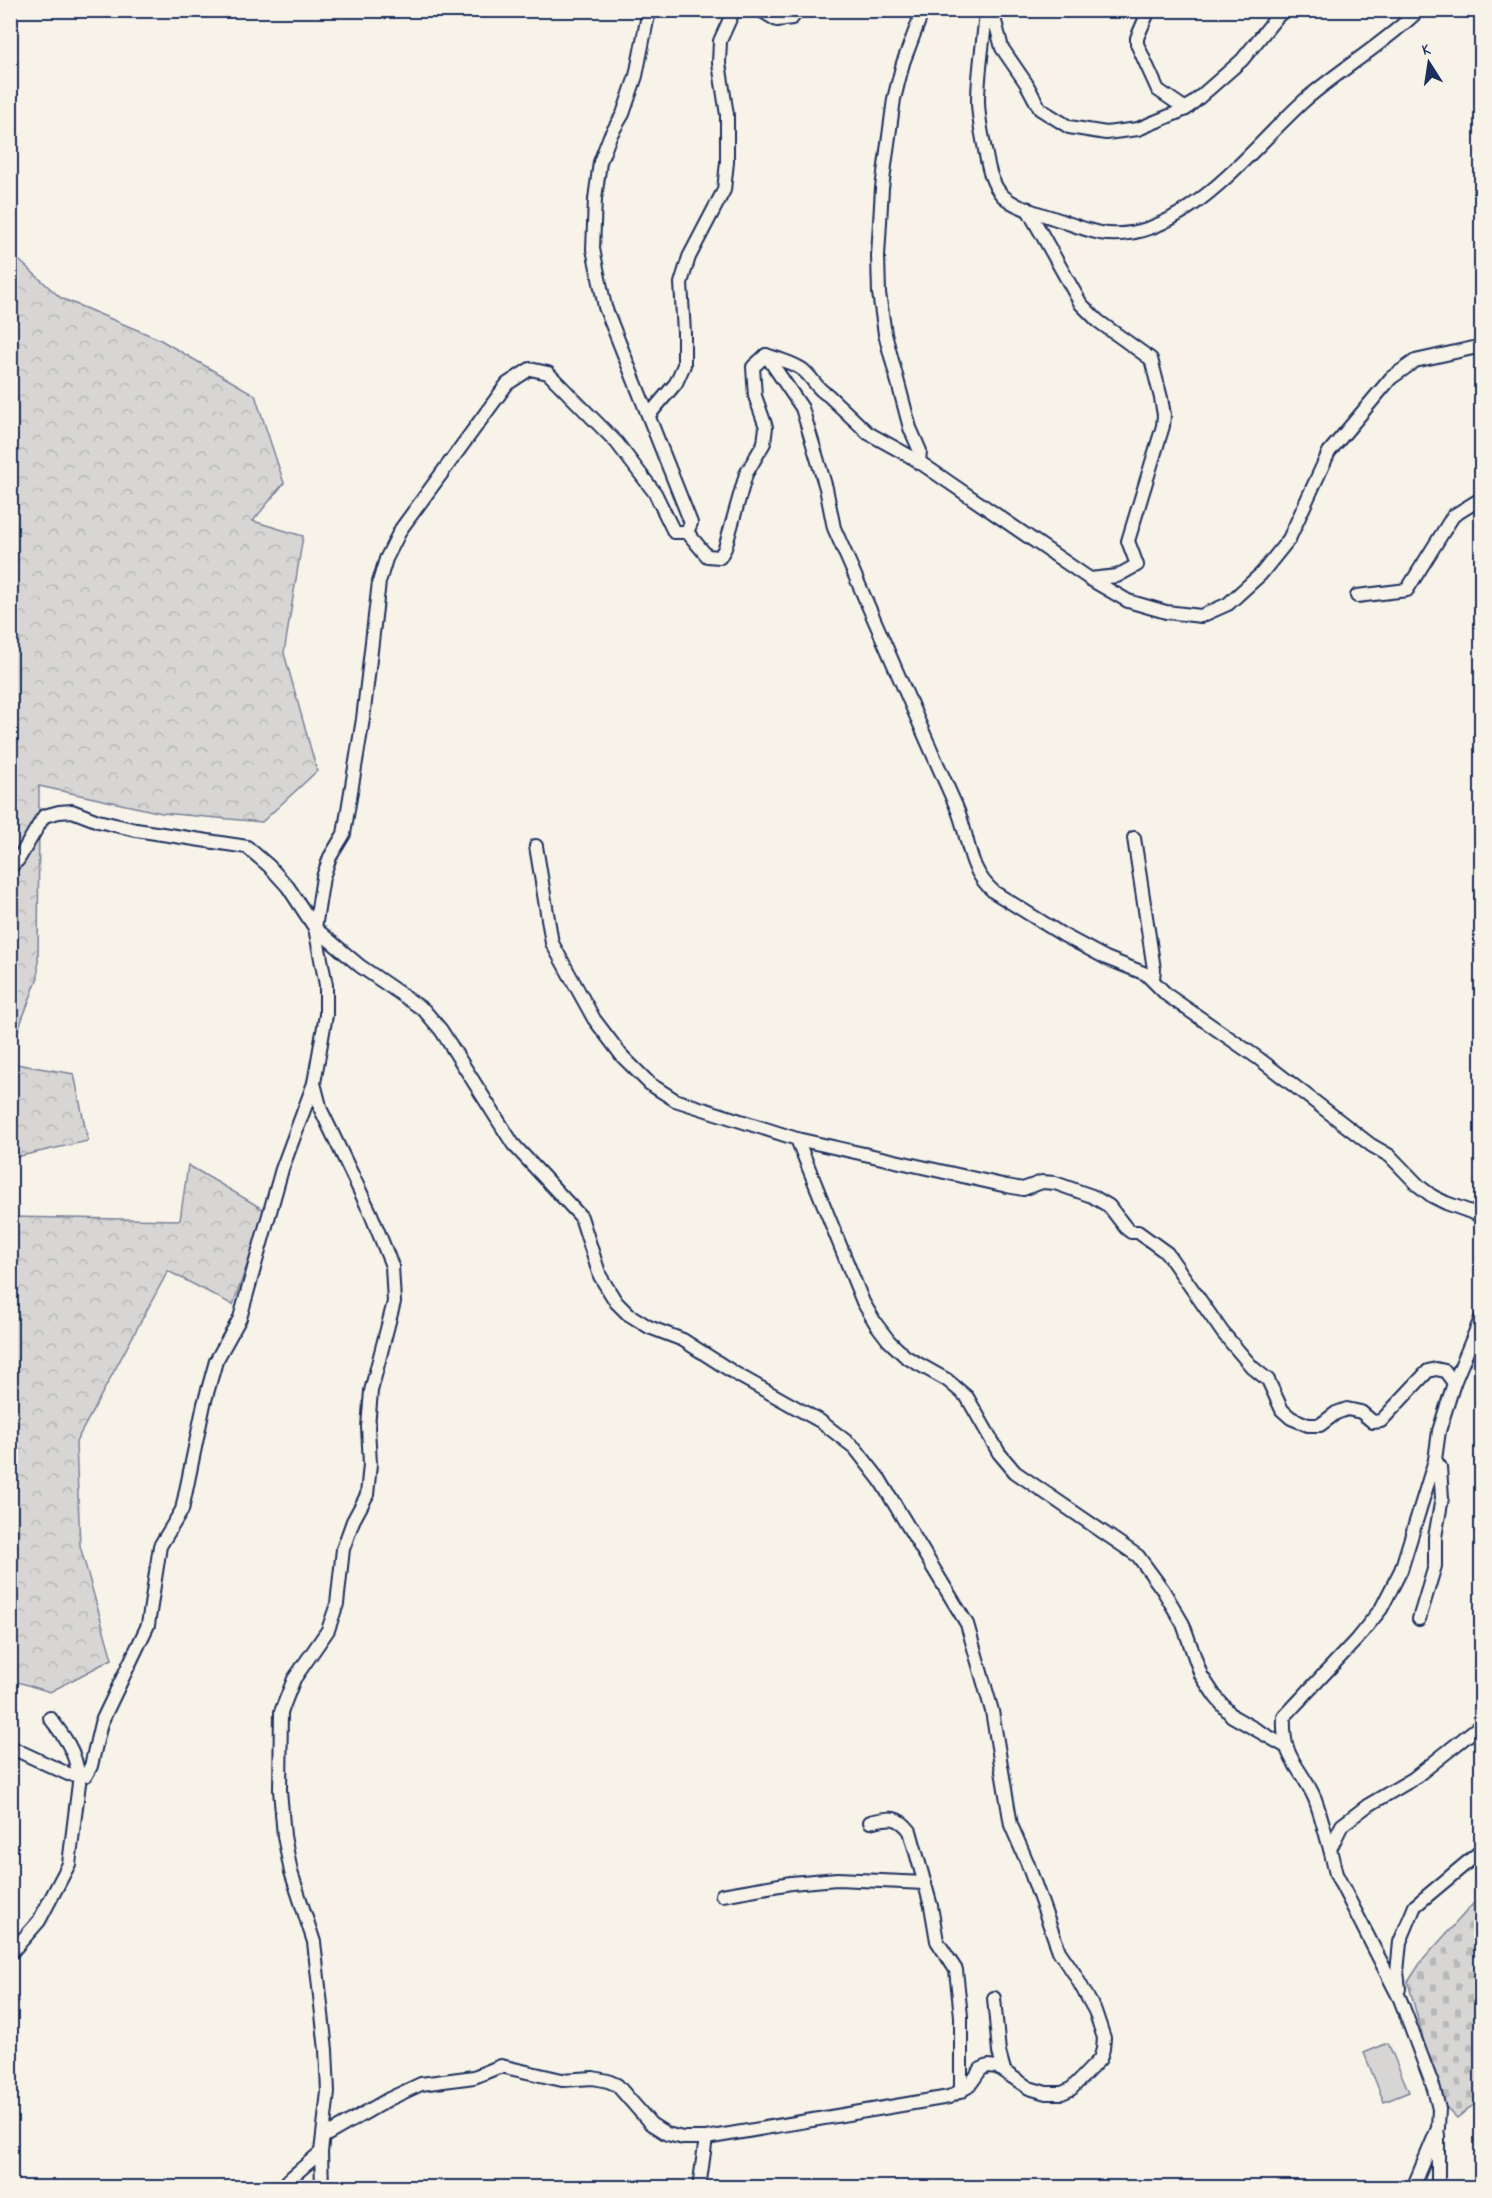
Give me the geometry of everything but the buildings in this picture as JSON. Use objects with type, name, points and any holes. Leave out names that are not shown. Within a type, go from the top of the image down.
[{"type":"street","points":[[649,10],[636,76],[623,114],[610,136],[600,162],[595,199],[593,249],[605,307],[692,523],[687,532]]},
{"type":"street","points":[[649,415],[676,383],[684,365],[681,283],[689,257],[724,190],[727,162],[727,115],[718,63],[720,41],[734,10]]},
{"type":"street","points":[[760,10],[777,20],[792,18],[798,10]]},
{"type":"street","points":[[919,463],[920,451],[910,428],[885,334],[880,301],[878,256],[882,188],[894,99],[903,63],[923,10]]},
{"type":"street","points":[[986,10],[978,103],[987,161],[993,183],[1004,197],[1027,208],[1101,233],[1130,232],[1173,219],[1233,171],[1283,120],[1332,77],[1379,45],[1419,10]]},
{"type":"street","points":[[992,10],[1002,48],[1026,83],[1040,109],[1069,127],[1106,133],[1138,129],[1186,109],[1242,60],[1284,10]]},
{"type":"street","points":[[1149,10],[1137,38],[1137,44],[1158,90],[1186,109]]},
{"type":"street","points":[[1027,208],[1081,304],[1098,321],[1151,359],[1164,415],[1163,426],[1128,541],[1137,565],[1117,576],[1090,579]]},
{"type":"street","points":[[766,355],[800,368],[814,380],[820,391],[828,395],[868,433],[919,463],[1090,579],[1128,601],[1166,612],[1201,616],[1228,604],[1261,574],[1289,539],[1329,452],[1391,378],[1415,361],[1482,346]]},
{"type":"street","points":[[687,532],[706,556],[720,558],[725,548],[746,474],[764,443],[766,428],[755,396],[753,367],[766,355]]},
{"type":"street","points":[[766,355],[802,408],[826,488],[834,528],[957,808],[977,874],[994,892],[1063,935],[1106,958],[1146,974],[1167,995],[1258,1058],[1371,1145],[1390,1156],[1432,1196],[1482,1216]]},
{"type":"street","points":[[10,1747],[68,1774],[86,1775],[91,1766],[101,1723],[148,1625],[160,1545],[182,1510],[204,1404],[216,1361],[240,1318],[282,1169],[314,1083],[327,1015],[326,985],[315,928],[323,877],[330,857],[344,834],[363,719],[380,582],[386,559],[401,529],[507,384],[530,369],[548,373],[617,444],[655,493],[674,532],[687,532]]},
{"type":"street","points":[[1357,596],[1407,590],[1453,516],[1482,498]]},
{"type":"street","points":[[10,867],[18,860],[45,816],[59,812],[72,811],[98,821],[136,830],[247,847],[288,887],[315,928],[360,966],[424,1010],[441,1030],[513,1144],[581,1217],[600,1276],[616,1302],[628,1314],[648,1327],[683,1340],[736,1374],[820,1421],[855,1448],[880,1480],[967,1624],[992,1711],[1011,1825],[1059,1951],[1095,2011],[1104,2038],[1104,2049],[1100,2060],[1071,2089],[1062,2092],[1046,2093],[1029,2088],[1004,2070],[988,2066],[981,2069],[969,2086],[949,2097],[706,2138],[683,2138],[666,2134],[651,2124],[617,2085],[608,2080],[593,2078],[562,2080],[501,2066],[474,2077],[421,2084],[389,2099],[322,2137]]},
{"type":"street","points":[[1134,838],[1154,969],[1153,979]]},
{"type":"street","points":[[536,846],[552,942],[594,1019],[622,1056],[650,1084],[675,1100],[797,1139],[1007,1186],[1023,1189],[1042,1182],[1055,1183],[1092,1196],[1109,1206],[1131,1232],[1138,1232],[1167,1253],[1223,1333],[1252,1367],[1268,1380],[1282,1410],[1290,1419],[1308,1425],[1320,1425],[1336,1413],[1347,1409],[1361,1412],[1373,1422],[1381,1421],[1428,1371],[1436,1369],[1445,1371],[1454,1383]]},
{"type":"street","points":[[1482,896],[1482,911]]},
{"type":"street","points":[[314,1083],[321,1110],[371,1214],[392,1266],[394,1302],[371,1391],[367,1496],[353,1521],[343,1549],[337,1604],[328,1629],[294,1679],[281,1712],[280,1790],[284,1836],[291,1872],[314,1942],[323,2028],[328,2092],[321,2152],[322,2187]]},
{"type":"street","points":[[797,1139],[863,1302],[889,1341],[906,1357],[947,1380],[967,1397],[979,1414],[987,1434],[999,1453],[1016,1472],[1138,1556],[1163,1590],[1183,1624],[1201,1675],[1215,1696],[1233,1716],[1285,1746]]},
{"type":"street","points":[[1437,2187],[1439,2109],[1434,2089],[1400,1999],[1336,1874],[1315,1799],[1285,1746],[1284,1717],[1382,1609],[1401,1570],[1435,1460],[1439,1431],[1454,1383],[1482,1316]]},
{"type":"street","points":[[1419,1619],[1435,1566],[1436,1537],[1442,1498],[1440,1467],[1435,1460]]},
{"type":"street","points":[[10,1954],[39,1921],[69,1864],[79,1775],[78,1766],[69,1741],[50,1718]]},
{"type":"street","points":[[1330,1849],[1342,1825],[1367,1806],[1413,1779],[1482,1724]]},
{"type":"street","points":[[870,1822],[895,1818],[904,1823],[910,1831],[925,1883],[937,1941],[956,1970],[962,2016],[961,2092]]},
{"type":"street","points":[[1400,1999],[1396,1972],[1400,1942],[1415,1906],[1482,1850]]},
{"type":"street","points":[[722,1895],[791,1883],[837,1879],[925,1883]]},
{"type":"street","points":[[994,1998],[999,2052],[1004,2070]]},
{"type":"street","points":[[1413,2187],[1438,2128]]},
{"type":"street","points":[[699,2187],[706,2138]]},
{"type":"street","points":[[279,2187],[321,2152]]},
{"type":"green space","points":[[11,253],[61,298],[159,339],[255,395],[284,483],[253,521],[303,536],[284,653],[317,771],[262,822],[162,813],[39,786],[38,977],[11,1049]]},
{"type":"green space","points":[[10,1063],[74,1074],[88,1141],[11,1158]]},
{"type":"green space","points":[[188,1165],[266,1211],[233,1305],[168,1271],[76,1442],[80,1546],[112,1659],[50,1692],[11,1680],[10,1217],[180,1220]]},
{"type":"green space","points":[[1481,1895],[1481,2099],[1457,2118],[1445,2106],[1425,2046],[1408,1982],[1421,1962]]},
{"type":"green space","points":[[1388,2043],[1409,2092],[1384,2102],[1364,2053]]}]
